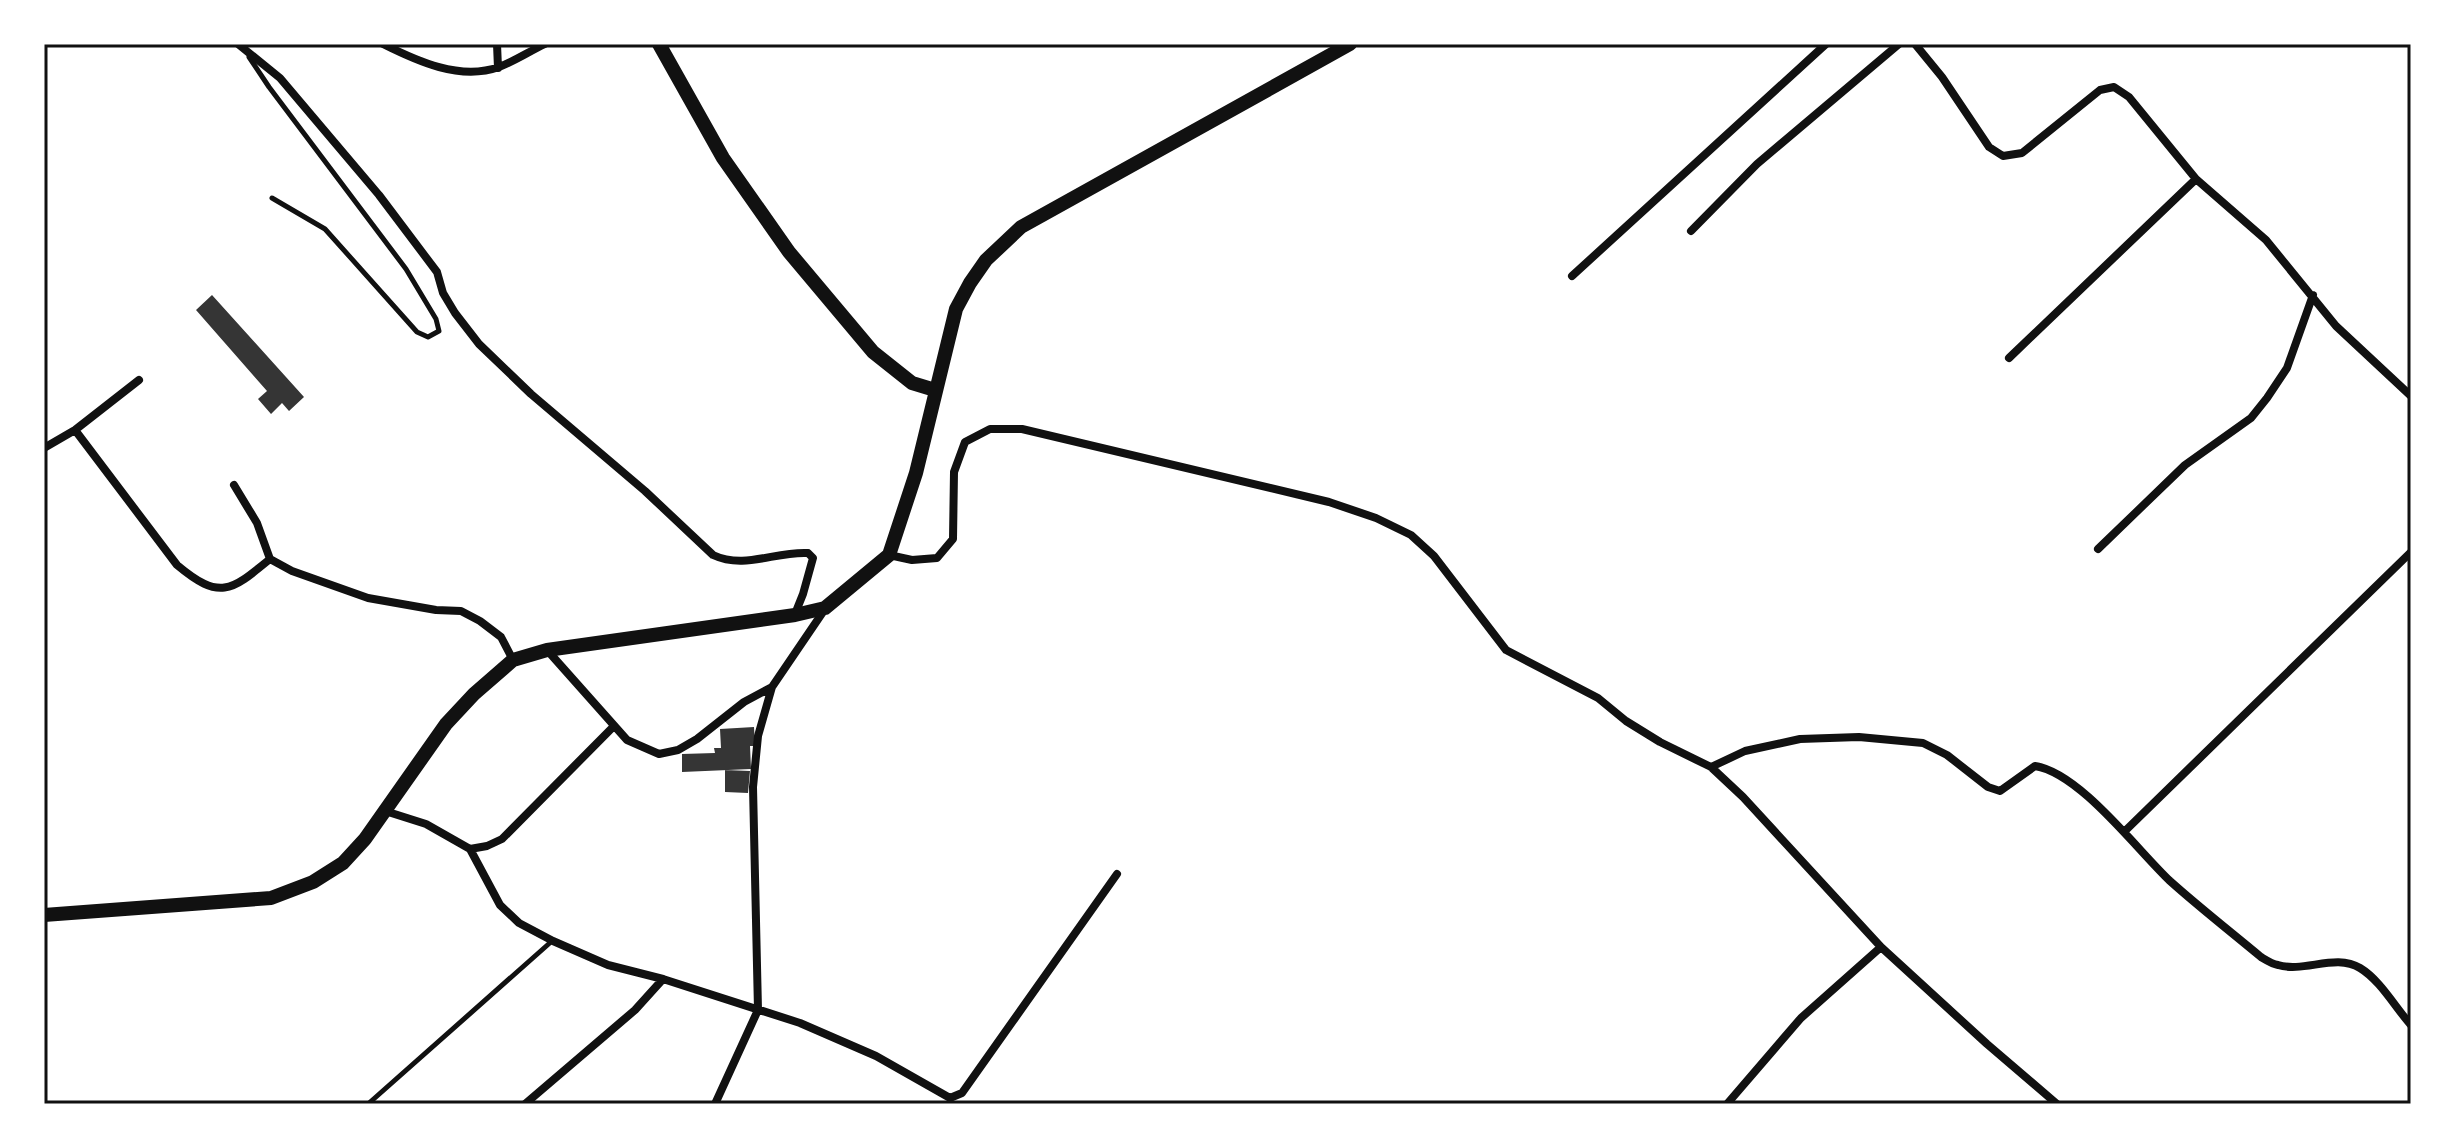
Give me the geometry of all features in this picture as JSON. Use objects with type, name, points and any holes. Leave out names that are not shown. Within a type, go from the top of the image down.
[{"type":"street","points":[[238,44],[280,78],[379,195],[437,272],[443,293],[455,313],[479,344],[531,394],[645,491],[700,545],[727,561],[747,562],[797,552],[808,553],[813,558],[795,615]]},
{"type":"street","points":[[383,44],[412,58],[454,71],[498,68],[545,44]]},
{"type":"street","points":[[497,44],[498,68]]},
{"type":"street","points":[[659,44],[723,158],[789,252],[873,352],[912,383],[935,390]]},
{"type":"street","points":[[715,1104],[758,1010],[753,787],[758,736],[772,687],[825,608],[889,555],[916,473],[956,309],[970,283],[986,260],[1021,227],[1350,44]]},
{"type":"street","points":[[1572,276],[1826,44]]},
{"type":"street","points":[[1691,231],[1757,164],[1899,44]]},
{"type":"street","points":[[1915,44],[1942,77],[1989,147],[2003,156],[2022,153],[2100,90],[2114,87],[2129,97],[2196,179],[2266,240],[2336,326],[2411,396]]},
{"type":"street","points":[[2009,358],[2196,179]]},
{"type":"street","points":[[2098,549],[2185,465],[2251,418],[2287,368],[2313,295]]},
{"type":"street","points":[[44,448],[75,430],[139,380]]},
{"type":"street","points":[[889,555],[912,560],[937,558],[953,539],[954,472],[965,442],[990,429],[1022,429],[1329,502],[1376,518],[1411,535],[1434,556],[1506,650],[1598,698],[1626,721],[1660,742],[1711,767],[1743,797],[1881,947],[2057,1104]]},
{"type":"street","points":[[75,430],[177,565],[190,576],[225,589],[239,585],[270,559]]},
{"type":"street","points":[[234,485],[257,523],[270,559],[292,571],[368,598],[436,610],[461,611],[501,637],[513,660]]},
{"type":"street","points":[[2125,831],[2411,552]]},
{"type":"street","points":[[44,915],[271,898],[313,882],[343,863],[385,811],[446,724],[513,660],[547,650],[795,615],[825,608]]},
{"type":"street","points":[[547,650],[613,727],[627,740],[659,754],[678,750],[697,739],[744,702],[772,687]]},
{"type":"street","points":[[470,849],[502,839],[613,727]]},
{"type":"street","points":[[1711,767],[1745,751],[1800,739],[1859,737],[1923,743],[1947,755],[1988,787],[2000,791],[2035,766],[2048,768],[2065,778],[2125,831],[2169,880],[2261,957],[2287,967],[2347,962],[2358,966],[2369,974],[2411,1025]]},
{"type":"street","points":[[385,811],[426,824],[470,849],[500,905],[519,923],[553,941],[608,965],[663,979],[800,1023],[876,1056],[948,1101],[962,1093],[1117,874]]},
{"type":"street","points":[[1727,1104],[1801,1018],[1881,947]]},
{"type":"street","points":[[525,1104],[635,1010],[663,979]]},
{"type":"lane","points":[[247,53],[269,87],[406,269],[436,319],[439,331],[428,337],[417,332],[325,229],[272,198]]},
{"type":"lane","points":[[368,1104],[553,941]]},
{"type":"building","points":[[212,295],[304,397],[289,411],[282,403],[271,414],[258,399],[267,391],[196,310]]},
{"type":"building","points":[[754,727],[755,746],[750,746],[751,769],[682,772],[682,754],[715,753],[714,748],[721,748],[720,729]]},
{"type":"building","points":[[725,770],[750,771],[748,793],[725,792]]}]
